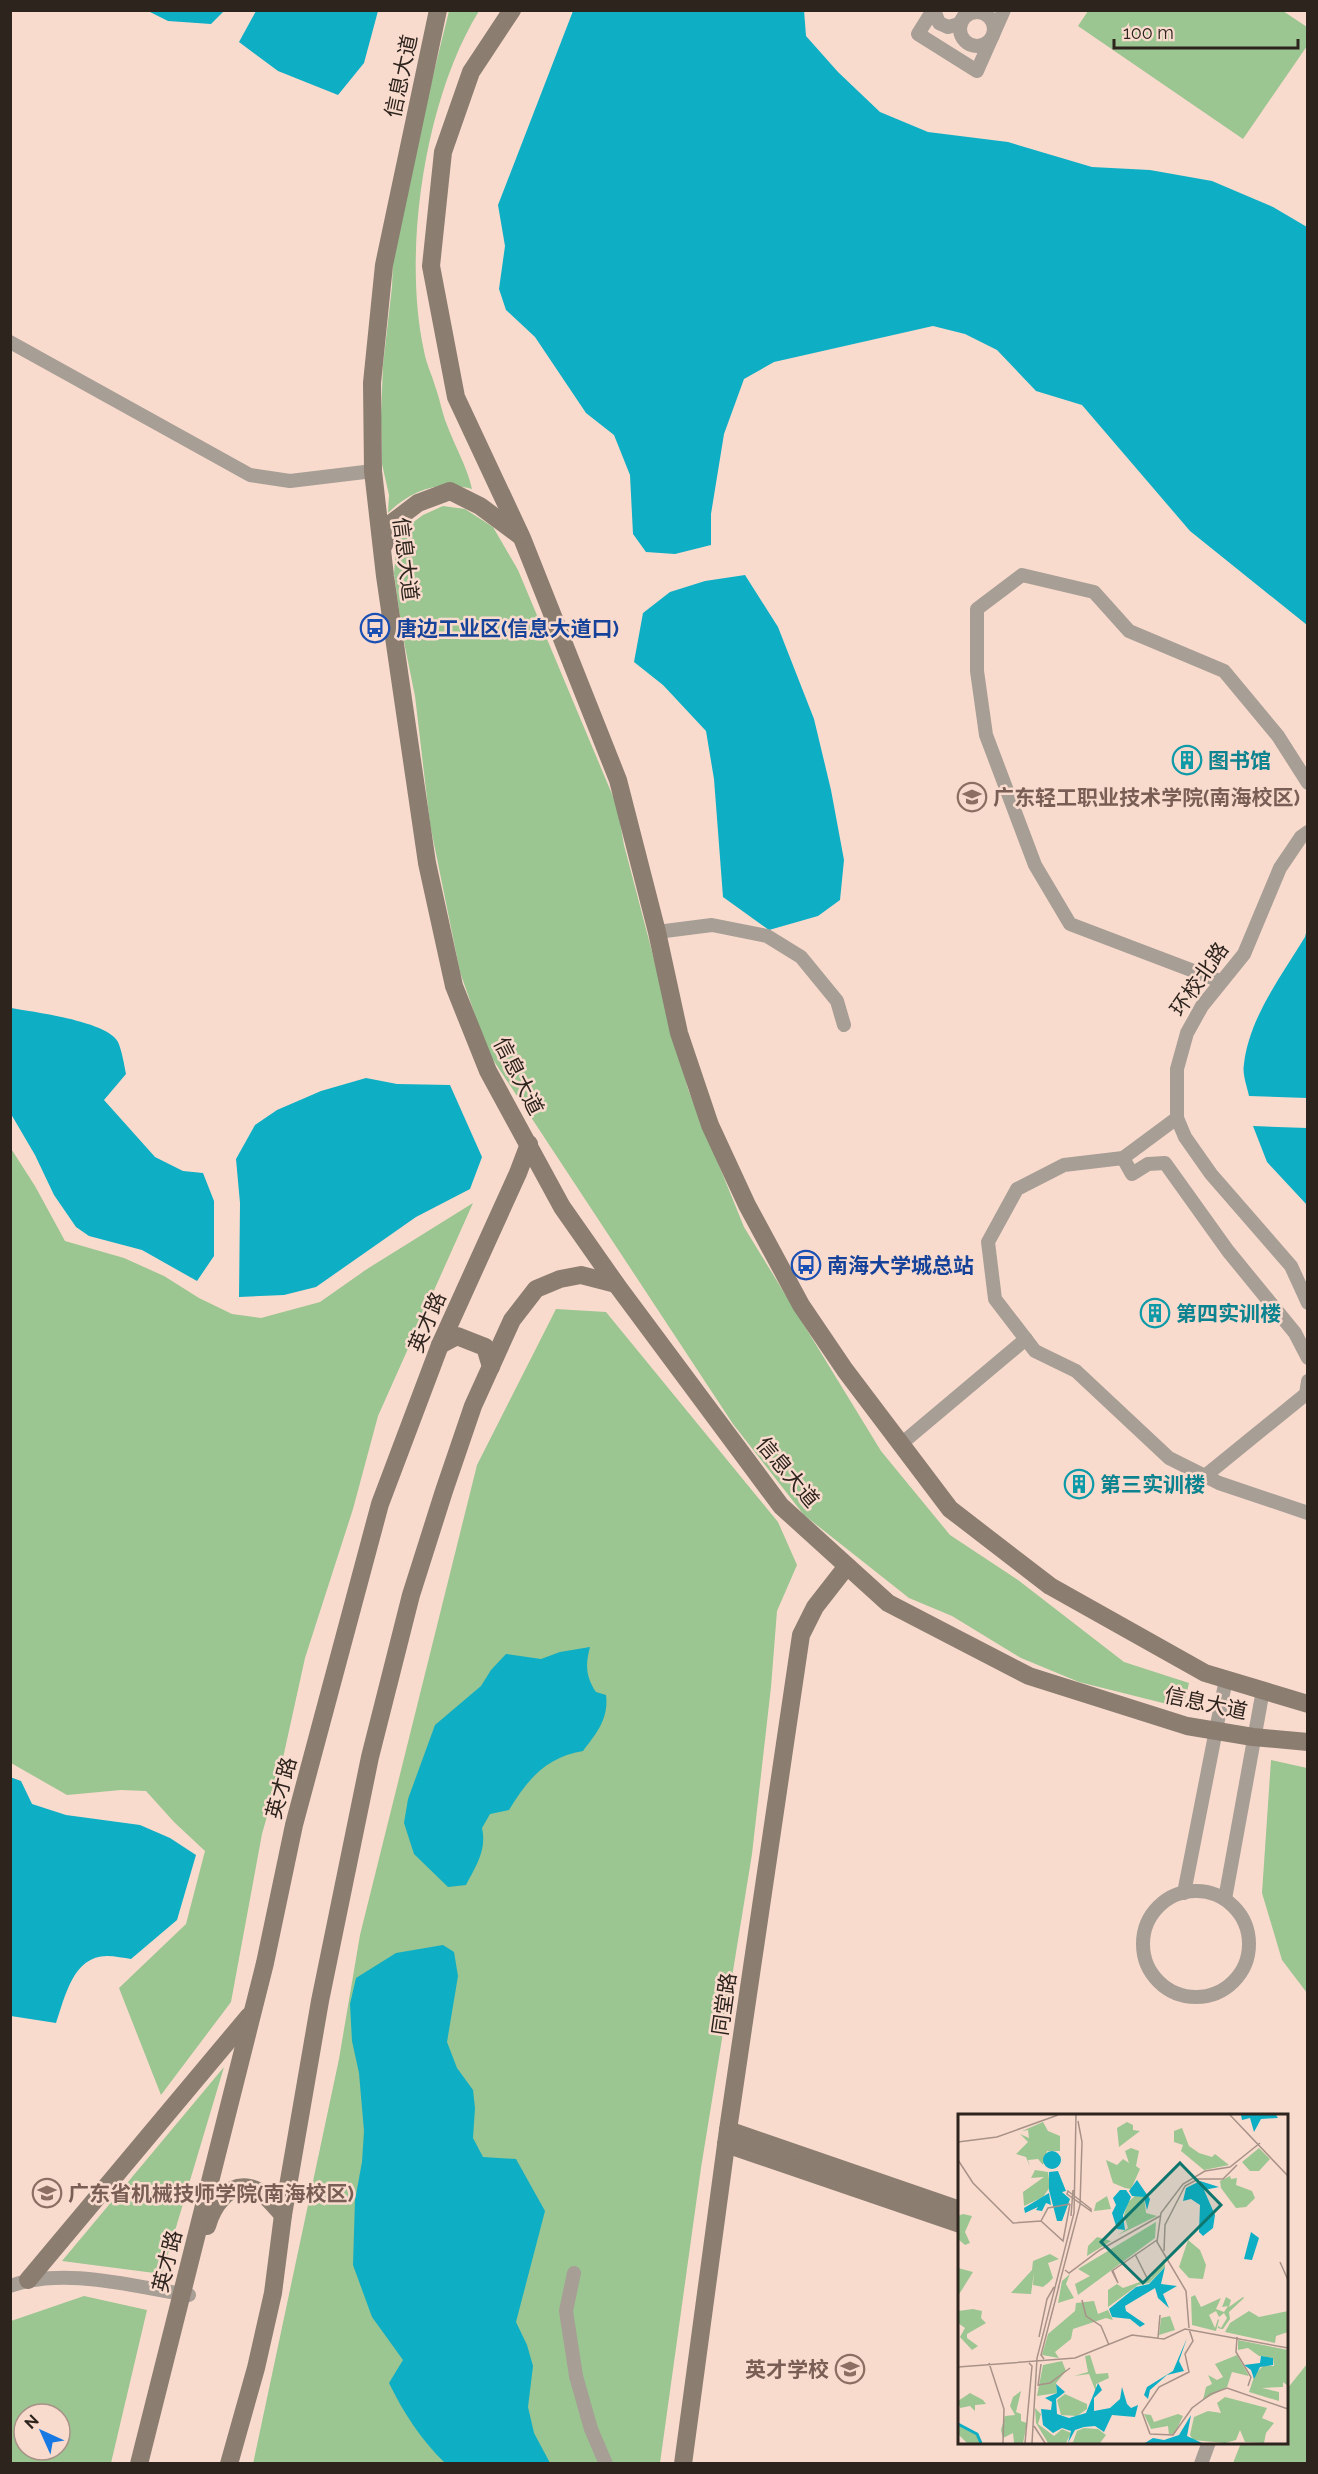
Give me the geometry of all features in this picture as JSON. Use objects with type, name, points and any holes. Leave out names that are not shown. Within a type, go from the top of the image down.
[{"type":"main road","name":"信息大道","points":[[438,10],[384,265],[372,384],[373,471],[382,552],[427,863],[454,986],[488,1071],[562,1207],[616,1284],[781,1506],[888,1603],[1029,1676],[1187,1726],[1253,1737],[1308,1742]]},
{"type":"main road","name":"信息大道","points":[[512,10],[471,72],[443,152],[431,266],[456,397],[522,538],[618,780],[657,932],[679,1033],[710,1125],[747,1205],[801,1305],[845,1370],[950,1509],[1050,1586],[1204,1673],[1308,1704]]},
{"type":"main road","points":[[382,552],[389,525],[418,503],[450,491],[480,506],[522,538]]},
{"type":"main road","name":"英才路","points":[[146,2463],[294,1825],[380,1504],[440,1345],[518,1173],[528,1144]]},
{"type":"main road","points":[[229,2463],[256,2368],[273,2293],[283,2215],[320,2001],[370,1757],[411,1595],[473,1406],[512,1320],[536,1289],[560,1279],[581,1275],[616,1284]]},
{"type":"main road","points":[[440,1345],[457,1336],[468,1339],[485,1347],[491,1367]]},
{"type":"main road","name":"同堂路","points":[[683,2463],[727,2137],[801,1635],[814,1607],[847,1566]]},
{"type":"main road","points":[[28,2280],[252,2013]]},
{"type":"main road","points":[[727,2137],[958,2209]]},
{"type":"main road","points":[[727,2137],[958,2223]]},
{"type":"main road","name":"英才路","points":[[139,2463],[211,2213],[221,2198],[232,2191],[249,2187],[267,2197],[283,2215]]},
{"type":"street","points":[[933,10],[936,19],[943,26],[954,27],[963,15],[986,14],[994,28],[991,38],[982,45],[970,44],[966,41],[960,32],[963,15]]},
{"type":"street","points":[[933,10],[918,34],[977,70],[1004,10]]},
{"type":"street","points":[[10,342],[250,475],[290,481],[373,471]]},
{"type":"street","points":[[1220,981],[1070,924],[1035,865],[986,735],[977,671],[977,609],[1022,575],[1094,592],[1129,631],[1224,671],[1278,736],[1308,783]]},
{"type":"street","name":"环校北路","points":[[1308,832],[1300,837],[1280,868],[1244,954],[1220,981],[1202,1006],[1187,1033],[1177,1069],[1177,1118],[1185,1137],[1211,1174],[1291,1266],[1308,1303]]},
{"type":"street","points":[[657,932],[712,925],[767,936],[801,957],[837,1001],[844,1025]]},
{"type":"street","points":[[1177,1118],[1123,1158],[1064,1165],[1017,1189],[988,1242],[995,1299],[1035,1351],[1076,1371],[1169,1458],[1219,1483],[1308,1513]]},
{"type":"street","points":[[1123,1158],[1132,1174],[1148,1164],[1165,1163],[1228,1251],[1295,1333],[1308,1358]]},
{"type":"street","points":[[901,1444],[1026,1339]]},
{"type":"street","points":[[1205,1476],[1306,1394],[1308,1381]]},
{"type":"street","points":[[1184,1893],[1226,1679]]},
{"type":"street","points":[[1225,1899],[1263,1690]]},
{"type":"street","points":[[1208,1892],[1225,1899],[1239,1911],[1247,1928],[1250,1946],[1239,1976],[1225,1988],[1208,1996],[1190,1997],[1164,1986],[1151,1973],[1144,1956],[1143,1937],[1149,1919],[1160,1905],[1172,1896],[1184,1893],[1208,1892]]},
{"type":"street","points":[[574,2273],[566,2311],[576,2376],[591,2429],[606,2463]]},
{"type":"street","points":[[10,2286],[28,2280],[101,2279],[186,2295]]},
{"type":"street","points":[[1201,2463],[1208,2444]]},
{"type":"green space","points":[[449,11],[479,11],[460,46],[432,130],[417,222],[418,311],[425,355],[445,420],[472,489],[449,486],[427,489],[406,498],[388,513],[389,495],[382,464],[381,416],[383,365],[393,262]]},
{"type":"green space","points":[[1088,11],[1283,11],[1307,27],[1307,46],[1243,139],[1078,26]]},
{"type":"green space","points":[[443,506],[465,509],[493,527],[518,570],[617,806],[624,845],[688,1089],[744,1227],[881,1451],[950,1535],[1018,1580],[1124,1662],[1189,1683],[1183,1708],[1079,1682],[1021,1658],[952,1616],[909,1598],[804,1515],[733,1424],[488,1052],[460,972],[430,824],[415,696],[402,632],[394,573],[397,541],[408,526],[423,515]]},
{"type":"green space","points":[[10,1147],[35,1186],[65,1241],[124,1258],[164,1276],[199,1298],[232,1314],[261,1318],[320,1302],[367,1269],[473,1203],[378,1416],[353,1509],[305,1658],[281,1767],[262,1834],[231,2002],[161,2095],[119,1988],[186,1924],[205,1851],[146,1791],[121,1790],[67,1795],[11,1763]]},
{"type":"green space","points":[[556,1309],[606,1312],[778,1522],[797,1565],[777,1611],[771,1687],[752,1854],[701,2168],[660,2463],[253,2464],[339,2059],[360,1935],[477,1465]]},
{"type":"green space","points":[[1271,1760],[1307,1768],[1307,1993],[1282,1960],[1262,1893]]},
{"type":"green space","points":[[224,2067],[162,2274],[62,2261]]},
{"type":"green space","points":[[84,2296],[147,2310],[111,2463],[11,2463],[11,2321]]},
{"type":"green space","points":[[1307,2364],[1307,2463],[1233,2463],[1241,2444],[1288,2444],[1288,2388]]},
{"type":"water","points":[[804,10],[806,36],[838,72],[880,112],[928,132],[1008,142],[1092,167],[1150,170],[1212,181],[1273,207],[1307,227],[1307,625],[1190,531],[1082,405],[1036,391],[997,350],[965,334],[933,326],[774,362],[744,379],[724,434],[711,514],[711,545],[675,554],[646,552],[633,534],[630,475],[614,435],[586,413],[535,337],[506,310],[499,289],[505,246],[498,205],[573,11]]},
{"type":"water","points":[[148,11],[224,11],[211,24],[168,21]]},
{"type":"water","points":[[256,11],[378,11],[364,63],[338,95],[278,71],[239,42]]},
{"type":"water","points":[[745,575],[778,627],[814,719],[831,790],[844,860],[840,900],[818,916],[769,930],[723,897],[714,779],[706,731],[663,685],[634,662],[643,613],[670,592],[705,581]]},
{"type":"water","points":[[1307,929],[1307,1098],[1249,1096],[1244,1068],[1252,1030],[1277,982],[1305,937]]},
{"type":"water","points":[[11,1008],[85,1023],[100,1028],[118,1042],[126,1074],[104,1100],[155,1157],[183,1171],[203,1173],[214,1201],[214,1256],[197,1281],[142,1250],[89,1236],[76,1227],[54,1195],[35,1155],[11,1114]]},
{"type":"water","points":[[366,1078],[397,1084],[450,1085],[482,1157],[470,1189],[416,1217],[316,1287],[284,1295],[239,1297],[240,1203],[236,1159],[255,1125],[277,1110],[321,1091]]},
{"type":"water","points":[[1253,1126],[1307,1128],[1307,1205],[1267,1162]]},
{"type":"water","points":[[590,1647],[587,1660],[588,1676],[596,1692],[606,1695],[606,1711],[597,1732],[583,1751],[558,1759],[539,1771],[509,1810],[490,1814],[482,1828],[483,1844],[480,1858],[466,1885],[448,1887],[414,1854],[404,1823],[408,1799],[435,1725],[481,1686],[491,1670],[506,1654],[541,1659],[560,1652]]},
{"type":"water","points":[[10,1777],[21,1781],[32,1804],[66,1815],[140,1825],[170,1838],[196,1855],[177,1920],[131,1959],[107,1956],[95,1958],[86,1963],[78,1970],[67,1990],[56,2023],[11,2016]]},
{"type":"water","points":[[443,1945],[454,1952],[458,1976],[447,2042],[457,2068],[473,2090],[475,2108],[473,2138],[483,2157],[516,2159],[545,2211],[516,2322],[527,2345],[533,2366],[528,2407],[534,2433],[550,2463],[445,2463],[414,2426],[389,2383],[403,2360],[372,2317],[353,2265],[355,2200],[362,2162],[364,2131],[359,2073],[352,2041],[350,2004],[356,1978],[396,1953]]},
{"type":"place","name":"唐边工业区(信息大道口)","points":[[375,628]]},
{"type":"place","name":"图书馆","points":[[1187,760]]},
{"type":"place","name":"广东轻工职业技术学院(南海校区)","points":[[972,797]]},
{"type":"place","name":"南海大学城总站","points":[[806,1265]]},
{"type":"place","name":"第四实训楼","points":[[1155,1313]]},
{"type":"place","name":"第三实训楼","points":[[1079,1484]]},
{"type":"place","name":"广东省机械技师学院(南海校区)","points":[[47,2193]]},
{"type":"place","name":"英才学校","points":[[850,2369]]}]
